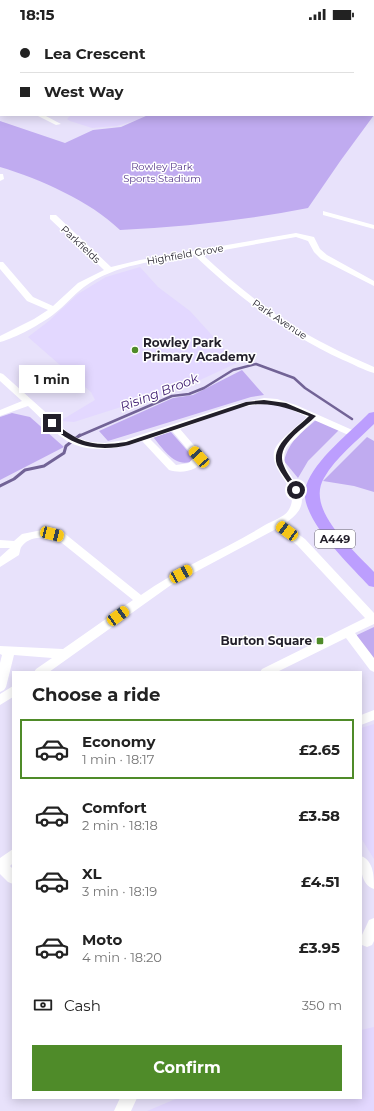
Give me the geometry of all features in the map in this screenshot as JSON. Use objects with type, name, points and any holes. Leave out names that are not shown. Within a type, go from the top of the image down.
[{"type":"highway","name":"A449","points":[[374,416],[319,475],[313,487],[313,502],[315,511],[321,522],[374,582]]},
{"type":"street","points":[[158,28],[177,28]]},
{"type":"street","points":[[41,116],[58,124]]},
{"type":"street","points":[[326,213],[374,227]]},
{"type":"street","name":"Parkfields","points":[[53,217],[109,270]]},
{"type":"street","name":"Highfield Grove","points":[[0,339],[28,327],[54,309],[81,285],[109,270],[136,263],[196,252],[301,235],[311,239],[317,250],[324,257],[374,284]]},
{"type":"street","name":"Park Avenue","points":[[196,252],[223,278],[284,323],[325,348],[374,370]]},
{"type":"street","points":[[0,264],[30,299],[54,309]]},
{"type":"street","points":[[0,376],[69,438],[94,446],[111,446],[144,438],[235,406],[257,402],[284,404],[356,435]]},
{"type":"street","points":[[0,413],[29,402]]},
{"type":"street","points":[[42,671],[167,582],[277,524],[292,514],[297,498],[296,490],[280,465],[279,452],[283,445],[313,416]]},
{"type":"street","points":[[144,438],[173,468],[188,468],[196,464],[199,457],[174,428]]},
{"type":"street","points":[[268,671],[374,619],[301,542],[277,524]]},
{"type":"street","points":[[0,544],[16,545],[26,537],[42,534],[60,536],[140,600]]},
{"type":"street","points":[[0,563],[15,552],[16,545]]},
{"type":"street","points":[[348,632],[374,667]]},
{"type":"street","points":[[0,687],[4,650],[67,654]]},
{"type":"street","points":[[0,700],[12,692]]},
{"type":"street","points":[[362,720],[374,715]]},
{"type":"street","points":[[12,856],[0,866],[12,877]]},
{"type":"street","points":[[362,864],[374,882]]},
{"type":"street","points":[[367,941],[374,925]]},
{"type":"street","points":[[122,1111],[128,1099]]},
{"type":"shaded area","points":[[70,116],[144,116],[140,119],[117,126],[92,128],[67,119]]},
{"type":"shaded area","name":"Rowley Park Primary Academy","points":[[140,267],[158,287],[190,311],[237,363],[187,386],[74,422],[60,421],[95,400],[91,392],[28,337],[49,321],[78,294],[106,277]]},
{"type":"shaded area","points":[[374,724],[374,859],[362,840],[362,728]]},
{"type":"shaded area","points":[[374,1027],[374,1111],[147,1111],[176,1099],[362,1099],[362,1030]]},
{"type":"green space","name":"Rowley Park Sports Stadium","points":[[146,116],[373,116],[308,208],[261,216],[167,227],[120,230],[108,219],[64,192],[0,167],[0,121],[65,143],[93,130],[121,127]]},
{"type":"green space","points":[[242,370],[264,395],[251,397],[108,441],[99,431],[173,398],[193,395]]},
{"type":"green space","points":[[12,413],[30,417],[64,447],[0,480],[0,417]]},
{"type":"green space","points":[[316,420],[339,430],[308,461],[298,478],[284,461],[286,454],[300,434]]},
{"type":"green space","points":[[171,432],[196,459],[183,463],[177,461],[167,453],[153,437]]},
{"type":"green space","points":[[367,437],[374,441],[374,492],[354,486],[323,481]]},
{"type":"green space","points":[[374,627],[374,660],[357,639],[357,635]]},
{"type":"waterway","name":"Rising Brook","points":[[79,436],[172,396],[189,394],[204,388],[233,370],[256,364],[294,378],[305,388],[352,419]]},
{"type":"waterway","name":"Rising Brook","points":[[0,486],[14,479],[25,470],[44,466],[64,453],[66,446],[80,435]]},
{"type":"place","name":"Rowley Park Primary Academy","points":[[135,350]]},
{"type":"place","name":"Burton Square","points":[[320,641]]},
{"type":"route","points":[[52,423],[74,441],[94,446],[111,446],[127,443],[174,428],[235,406],[264,401],[277,402],[313,416],[280,448],[279,452],[278,458],[280,465],[296,490]]}]
